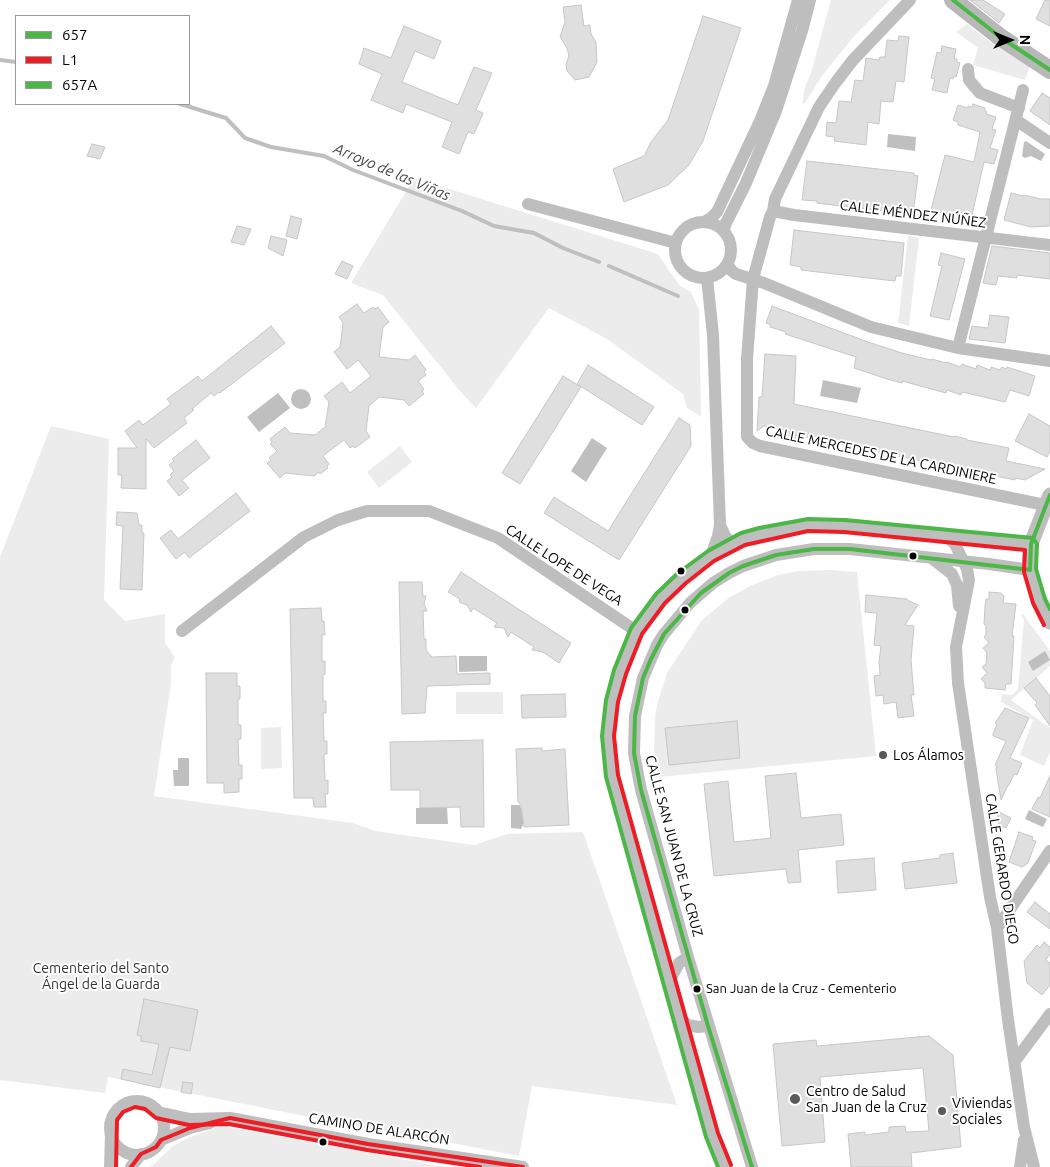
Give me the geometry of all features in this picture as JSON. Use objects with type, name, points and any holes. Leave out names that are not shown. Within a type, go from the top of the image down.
[{"type":"main road","points":[[953,0],[1000,37],[1050,70]]},
{"type":"street","points":[[704,222],[717,212],[760,121],[774,86],[798,0]]},
{"type":"street","points":[[724,232],[725,225],[768,133],[791,68],[810,0]]},
{"type":"street","points":[[791,68],[804,49],[810,34],[818,0]]},
{"type":"street","name":"CALLE MERCEDES DE LA CARDINIERE","points":[[910,0],[852,60],[819,107],[773,204],[773,211],[753,279],[748,359],[748,437],[760,446],[1048,500]]},
{"type":"street","points":[[968,69],[969,80],[980,93],[1018,114],[1050,143]]},
{"type":"street","points":[[958,348],[1023,90]]},
{"type":"street","points":[[528,204],[676,243]]},
{"type":"street","name":"CALLE MÉNDEZ NÚÑEZ","points":[[773,211],[1050,245]]},
{"type":"street","points":[[704,222],[715,224],[724,232],[731,247],[727,264],[720,272],[707,278],[692,276],[682,268],[675,256],[676,243],[686,227],[704,222]]},
{"type":"street","points":[[727,264],[732,271],[872,328],[958,348],[1050,361]]},
{"type":"street","points":[[707,278],[713,335],[720,525],[711,556]]},
{"type":"street","points":[[1048,500],[1031,544],[1030,570],[1039,601],[1050,622]]},
{"type":"street","name":"CALLE LOPE DE VEGA","points":[[182,630],[304,537],[338,520],[367,511],[429,511],[498,538],[636,631]]},
{"type":"street","points":[[720,525],[726,538],[735,543]]},
{"type":"street","points":[[725,1167],[712,1135],[612,776],[608,736],[612,701],[636,631],[660,600],[682,578],[711,556],[735,543],[760,534],[808,525],[844,526],[1031,544]]},
{"type":"street","name":"CALLE GERARDO DIEGO","points":[[947,537],[955,544],[964,562],[968,580],[956,646],[958,683],[990,897],[998,928],[1008,1020],[1024,1127],[1034,1167]]},
{"type":"street","name":"CALLE SAN JUAN DE LA CRUZ","points":[[752,1167],[688,957],[641,790],[634,753],[635,716],[643,678],[657,645],[690,603],[713,583],[728,573],[776,555],[814,549],[850,549],[1030,570]]},
{"type":"street","name":"CALLE GERARDO DIEGO","points":[[932,558],[945,568],[957,585],[961,616]]},
{"type":"street","points":[[968,580],[978,569],[989,564]]},
{"type":"street","points":[[998,928],[1050,851]]},
{"type":"street","name":"CALLE SAN JUAN DE LA CRUZ","points":[[669,982],[679,963],[688,957]]},
{"type":"street","points":[[1015,1061],[1050,1014]]},
{"type":"street","points":[[680,1018],[688,1025],[708,1026]]},
{"type":"street","points":[[110,1167],[110,1127],[114,1112],[126,1102],[142,1101],[148,1103],[158,1112],[163,1124],[161,1140],[156,1147],[142,1154],[130,1167]]},
{"type":"street","name":"CAMINO DE ALARCÓN","points":[[158,1112],[190,1119],[230,1118],[368,1144],[523,1167]]},
{"type":"street","name":"CAMINO DE ALARCÓN","points":[[161,1140],[190,1128],[230,1118]]},
{"type":"street","name":"CALLE GERARDO DIEGO","points":[[1020,1167],[1024,1145],[1024,1127]]},
{"type":"street","points":[[111,1135],[119,1148],[126,1152],[142,1154]]},
{"type":"green space","points":[[831,0],[890,0],[855,35],[822,76],[805,103],[802,104],[805,87],[811,73]]},
{"type":"green space","points":[[967,24],[990,42],[1031,63],[1025,80],[973,65],[978,48],[956,32]]},
{"type":"green space","points":[[414,178],[658,254],[679,285],[691,292],[699,310],[701,416],[687,408],[683,394],[607,339],[549,308],[476,408],[460,391],[383,295],[351,283]]},
{"type":"green space","points":[[908,236],[919,238],[909,326],[898,323]]},
{"type":"green space","name":"Cementerio del Santo Ángel de la Guarda","points":[[51,426],[109,439],[104,600],[125,621],[165,614],[165,643],[175,657],[171,665],[171,684],[154,796],[353,823],[375,831],[474,845],[507,834],[583,832],[677,1105],[532,1086],[519,1156],[375,1128],[375,1130],[108,1077],[105,1093],[0,1080],[0,557]]},
{"type":"green space","points":[[400,446],[412,462],[379,488],[367,472]]},
{"type":"green space","points":[[829,570],[857,572],[876,756],[659,777],[654,750],[657,705],[667,673],[702,620],[730,597],[752,585],[778,575],[799,571]]},
{"type":"green space","points":[[1023,614],[1050,651],[1050,666],[1011,700],[1050,728],[1050,752],[1044,766],[1020,755],[1033,720],[1001,702],[1002,694],[1012,695],[1018,689],[1024,620],[1021,616]]},
{"type":"green space","points":[[456,692],[503,692],[503,714],[456,714]]},
{"type":"green space","points":[[281,727],[282,768],[261,769],[261,728]]},
{"type":"green space","points":[[221,1126],[446,1167],[148,1167],[153,1165],[173,1146],[190,1137]]},
{"type":"shaded area","points":[[888,134],[916,137],[915,151],[887,147]]},
{"type":"shaded area","points":[[1026,141],[1045,154],[1041,161],[1031,156],[1025,158],[1022,156],[1024,142]]},
{"type":"shaded area","points":[[823,380],[861,388],[857,403],[820,396]]},
{"type":"shaded area","points":[[301,389],[308,392],[311,399],[308,406],[301,409],[294,406],[291,399],[294,392]]},
{"type":"shaded area","points":[[278,393],[290,408],[259,432],[247,417]]},
{"type":"shaded area","points":[[592,438],[607,448],[586,482],[571,471]]},
{"type":"shaded area","points":[[1045,651],[1050,660],[1033,671],[1028,662]]},
{"type":"shaded area","points":[[459,656],[487,656],[487,671],[459,672]]},
{"type":"shaded area","points":[[178,758],[189,758],[189,786],[174,786],[173,770],[178,770]]},
{"type":"shaded area","points":[[511,805],[520,805],[524,822],[521,829],[511,828]]},
{"type":"shaded area","points":[[416,808],[447,808],[448,824],[416,824]]},
{"type":"shaded area","points":[[1029,810],[1047,819],[1043,827],[1025,819]]},
{"type":"building","points":[[970,0],[983,0],[1005,14],[999,23]]},
{"type":"building","points":[[1045,0],[1050,0],[1050,26],[1036,19]]},
{"type":"building","points":[[581,5],[584,26],[590,25],[591,34],[596,42],[597,62],[589,77],[575,80],[567,71],[566,64],[569,56],[567,48],[560,37],[565,22],[563,7]]},
{"type":"building","points":[[703,16],[741,28],[703,141],[689,165],[668,185],[624,202],[613,169],[644,156],[651,142],[668,120]]},
{"type":"building","points":[[404,26],[441,41],[434,59],[415,51],[402,82],[458,105],[474,67],[492,73],[476,110],[483,113],[481,118],[474,134],[468,132],[459,154],[442,147],[452,122],[406,104],[403,113],[371,100],[382,74],[359,64],[364,48],[391,58]]},
{"type":"building","points":[[899,36],[909,37],[904,82],[896,81],[893,102],[881,101],[879,124],[868,122],[866,145],[834,141],[835,137],[826,136],[827,122],[836,123],[839,101],[851,102],[855,80],[863,81],[866,58],[879,60],[880,57],[885,57],[887,40],[898,41]]},
{"type":"building","points":[[942,46],[956,49],[954,59],[957,59],[957,62],[960,63],[956,77],[950,78],[947,93],[932,90],[935,79],[931,78],[937,52],[941,53]]},
{"type":"building","points":[[1042,93],[1050,98],[1050,125],[1030,111]]},
{"type":"building","points":[[973,104],[985,108],[986,114],[996,117],[992,129],[996,130],[990,148],[998,150],[994,164],[984,162],[972,215],[957,212],[956,216],[931,210],[945,155],[974,162],[980,132],[958,125],[958,122],[953,120],[958,105],[968,108],[968,106],[972,107]]},
{"type":"building","points":[[92,144],[105,147],[100,159],[87,156]]},
{"type":"building","points":[[807,161],[914,173],[914,175],[918,176],[913,214],[802,200]]},
{"type":"building","points":[[1011,193],[1050,199],[1050,226],[1031,227],[1004,220]]},
{"type":"building","points":[[291,216],[302,219],[297,239],[286,236]]},
{"type":"building","points":[[237,226],[251,229],[244,245],[231,242]]},
{"type":"building","points":[[794,230],[904,243],[901,276],[896,276],[895,281],[801,270],[801,267],[790,265]]},
{"type":"building","points":[[271,236],[287,240],[283,256],[268,248]]},
{"type":"building","points":[[992,246],[1050,253],[1050,279],[1017,275],[1017,278],[998,276],[996,285],[983,283]]},
{"type":"building","points":[[941,253],[965,259],[949,320],[930,316],[942,266],[938,265]]},
{"type":"building","points":[[342,261],[353,266],[347,279],[335,274]]},
{"type":"building","points":[[357,304],[364,313],[373,307],[375,309],[378,307],[389,322],[383,327],[379,357],[409,360],[415,355],[426,370],[424,372],[426,375],[418,381],[424,389],[422,391],[424,394],[409,406],[404,400],[379,397],[369,406],[366,431],[370,437],[355,448],[353,446],[350,448],[344,440],[323,456],[329,464],[328,468],[320,474],[319,472],[314,476],[285,473],[280,478],[267,463],[271,460],[269,458],[277,451],[270,444],[272,442],[270,439],[285,427],[290,433],[315,435],[325,427],[329,402],[324,396],[342,382],[350,393],[371,376],[358,360],[347,369],[334,352],[340,347],[341,340],[343,323],[339,317]]},
{"type":"building","points":[[772,306],[902,353],[947,362],[960,367],[962,364],[976,369],[977,365],[990,370],[991,367],[1000,370],[1002,367],[1006,369],[1007,367],[1035,376],[1029,396],[1010,390],[1005,402],[962,392],[961,395],[947,390],[946,393],[902,381],[902,383],[887,379],[854,368],[856,357],[785,334],[786,332],[770,327],[771,325],[766,323]]},
{"type":"building","points":[[990,315],[1009,317],[1005,343],[969,339],[972,326],[988,328]]},
{"type":"building","points":[[271,326],[285,343],[220,393],[214,396],[211,393],[184,418],[187,423],[154,448],[146,439],[146,489],[121,488],[122,475],[118,475],[118,448],[137,448],[125,431],[139,420],[143,425],[171,404],[167,399],[198,376],[202,381]]},
{"type":"building","points":[[765,354],[796,356],[794,404],[1009,448],[1006,461],[1045,469],[1025,480],[1015,478],[1015,480],[796,435],[795,441],[781,439],[783,431],[764,426],[757,431],[759,397],[762,397]]},
{"type":"building","points":[[588,365],[654,407],[642,425],[577,384]]},
{"type":"building","points":[[563,376],[581,387],[520,484],[502,473]]},
{"type":"building","points":[[1029,414],[1050,426],[1050,451],[1047,457],[1015,441]]},
{"type":"building","points":[[679,418],[690,425],[691,446],[619,560],[544,513],[554,497],[608,531]]},
{"type":"building","points":[[196,440],[210,458],[182,480],[189,488],[179,496],[167,481],[172,477],[170,475],[174,471],[169,465],[174,461],[172,459]]},
{"type":"building","points":[[236,493],[250,511],[189,558],[185,552],[176,559],[160,538],[171,530],[178,539]]},
{"type":"building","points":[[117,512],[137,513],[139,525],[142,525],[142,533],[144,533],[142,590],[120,589],[123,526],[116,525]]},
{"type":"building","points":[[461,572],[571,643],[559,663],[543,652],[532,650],[534,647],[511,632],[508,637],[504,628],[494,627],[497,623],[473,608],[471,612],[467,605],[459,602],[460,599],[448,592]]},
{"type":"building","points":[[399,582],[422,582],[423,596],[426,596],[424,604],[427,611],[423,611],[424,639],[426,639],[426,650],[432,657],[456,656],[457,674],[490,673],[490,684],[427,686],[425,713],[402,714]]},
{"type":"building","points":[[989,592],[1001,593],[1004,596],[1003,603],[1016,604],[1012,636],[1014,636],[1011,684],[1006,684],[1005,690],[985,688],[985,683],[981,679],[987,673],[982,667],[986,664],[987,653],[983,648],[989,643],[984,637],[986,635],[986,626],[984,624],[986,599],[989,599]]},
{"type":"building","points":[[866,595],[907,599],[918,605],[905,625],[914,626],[911,660],[914,695],[911,695],[914,716],[898,718],[896,702],[884,704],[883,695],[876,696],[874,676],[880,675],[881,646],[874,645],[877,613],[865,612]]},
{"type":"building","points":[[321,608],[325,635],[322,635],[322,661],[325,661],[323,701],[326,701],[326,713],[323,713],[324,741],[327,741],[327,754],[324,754],[325,781],[328,780],[328,794],[325,794],[326,807],[314,807],[313,798],[294,798],[290,609]]},
{"type":"building","points":[[206,673],[237,673],[237,686],[240,686],[238,725],[241,725],[241,739],[238,739],[239,765],[242,765],[242,779],[239,779],[239,792],[224,793],[224,783],[207,783]]},
{"type":"building","points":[[1036,678],[1050,696],[1050,726],[1035,705],[1037,703],[1024,688]]},
{"type":"building","points":[[565,694],[566,717],[522,718],[521,695]]},
{"type":"building","points":[[1005,708],[1029,718],[1010,758],[1022,763],[1017,775],[1014,774],[1001,800],[997,766],[995,765],[1006,741],[993,736],[993,734],[997,724],[995,723]]},
{"type":"building","points":[[737,721],[740,758],[669,765],[665,728]]},
{"type":"building","points":[[483,740],[484,827],[461,827],[460,807],[420,808],[420,790],[391,790],[390,742]]},
{"type":"building","points":[[542,748],[542,751],[565,749],[569,825],[524,827],[521,805],[518,802],[516,749]]},
{"type":"building","points":[[796,773],[801,818],[841,814],[844,845],[798,850],[801,882],[788,883],[786,869],[714,876],[704,784],[728,781],[734,842],[771,838],[765,776]]},
{"type":"building","points":[[1050,776],[1050,817],[1032,809],[1038,797],[1040,798]]},
{"type":"building","points":[[997,811],[1011,818],[1006,828],[999,825]]},
{"type":"building","points":[[1019,832],[1033,837],[1032,840],[1036,841],[1028,863],[1022,867],[1009,862]]},
{"type":"building","points":[[953,853],[957,883],[905,889],[902,863],[940,858],[940,855]]},
{"type":"building","points":[[874,858],[876,890],[838,893],[836,861]]},
{"type":"building","points":[[1035,902],[1050,914],[1050,929],[1027,912]]},
{"type":"building","points":[[1044,942],[1050,947],[1050,954],[1046,960],[1050,963],[1050,985],[1042,995],[1027,983],[1024,961],[1037,945],[1040,948]]},
{"type":"building","points":[[144,999],[198,1010],[190,1051],[170,1047],[160,1088],[121,1079],[123,1069],[152,1075],[159,1044],[141,1041],[141,1036],[137,1035]]},
{"type":"building","points":[[929,1036],[953,1055],[961,1147],[911,1153],[912,1167],[851,1167],[848,1134],[865,1132],[865,1135],[889,1132],[889,1127],[905,1126],[906,1132],[929,1131],[923,1068],[820,1077],[825,1142],[782,1146],[773,1044],[816,1040],[817,1046]]},
{"type":"building","points":[[183,1082],[193,1083],[191,1094],[181,1092]]},
{"type":"waterway","name":"Arroyo de las Viñas","points":[[0,60],[15,62]]},
{"type":"waterway","name":"Arroyo de las Viñas","points":[[183,105],[226,118],[245,138],[271,147],[324,156],[353,170],[462,211],[494,226],[534,233],[563,248],[599,262]]},
{"type":"waterway","name":"Arroyo de las Viñas","points":[[609,266],[678,296]]},
{"type":"transit line","name":"657","points":[[953,0],[1000,37],[1050,70]]},
{"type":"transit line","name":"657","points":[[752,1167],[708,1026],[641,790],[634,753],[635,716],[643,678],[651,659],[664,634],[701,593],[729,573],[743,566],[776,555],[814,549],[850,549],[1030,570],[1031,544],[1050,495]]},
{"type":"transit line","name":"657A","points":[[718,1167],[706,1137],[606,777],[602,736],[606,700],[614,670],[631,628],[656,594],[678,573],[708,551],[741,533],[808,519],[845,520],[1033,538],[1037,544],[1036,569],[1050,609]]},
{"type":"transit line","name":"L1","points":[[731,1165],[718,1133],[618,775],[614,736],[618,702],[626,674],[642,634],[665,603],[686,583],[714,561],[745,545],[808,531],[844,532],[1025,550],[1024,572],[1033,603],[1044,625]]},
{"type":"transit line","name":"L1","points":[[116,1167],[117,1120],[123,1112],[135,1107],[145,1109],[156,1118],[189,1125],[229,1124],[367,1150],[480,1167]]},
{"type":"transit line","points":[[131,1167],[141,1154],[156,1147],[161,1140],[190,1128],[230,1118],[368,1144],[523,1167]]},
{"type":"place","name":"Los Álamos","points":[[883,755]]},
{"type":"place","name":"San Juan de la Cruz - Cementerio","points":[[697,989]]},
{"type":"place","name":"Centro de Salud San Juan de la Cruz","points":[[795,1099]]},
{"type":"place","name":"Viviendas Sociales","points":[[942,1111]]}]
